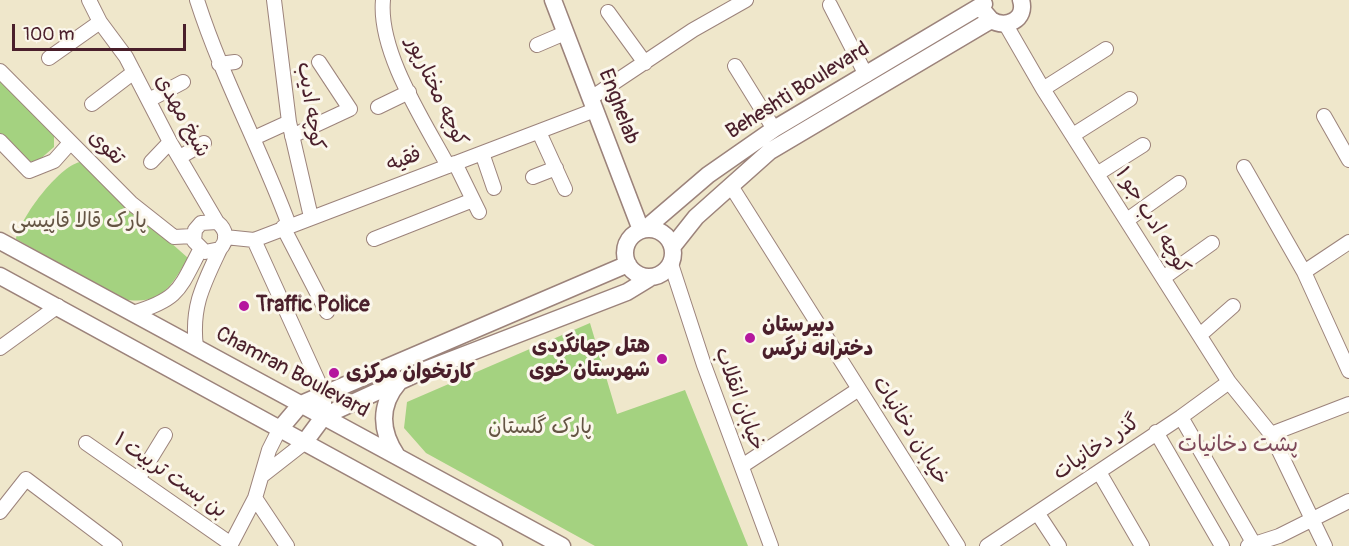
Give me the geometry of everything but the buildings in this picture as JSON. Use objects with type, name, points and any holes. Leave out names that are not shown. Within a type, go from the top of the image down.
[{"type":"main road","name":"Enghelab","points":[[553,0],[643,230]]},
{"type":"main road","points":[[985,2],[985,13],[999,22],[1015,21],[1025,2]]},
{"type":"main road","name":"Beheshti Boulevard","points":[[643,230],[680,199],[774,129],[985,2]]},
{"type":"main road","name":"Beheshti Boulevard","points":[[673,246],[696,217],[770,151],[999,22]]},
{"type":"main road","points":[[680,199],[683,214],[688,218],[696,217]]},
{"type":"main road","points":[[304,443],[324,416],[518,332],[627,292],[650,278],[663,274],[672,264],[673,246],[665,234],[652,229],[643,230],[628,240],[625,256],[628,264],[637,274],[650,278]]},
{"type":"main road","name":"Chamran Boulevard","points":[[0,241],[562,546]]},
{"type":"main road","points":[[279,430],[301,404],[628,264]]},
{"type":"main road","points":[[0,276],[494,546]]},
{"type":"main road","points":[[398,456],[386,434],[383,418],[386,403],[399,382]]},
{"type":"street","name":"شیخ مهدی","points":[[89,0],[100,22],[134,72],[170,142],[217,222]]},
{"type":"street","points":[[197,0],[219,64],[254,138],[267,173],[272,178],[286,226],[327,312]]},
{"type":"street","name":"کوچه ادیب","points":[[274,0],[291,129],[311,217]]},
{"type":"street","name":"کوچه مختارپور","points":[[374,239],[476,206],[409,92],[389,45],[382,10],[383,0]]},
{"type":"street","name":"فقیه","points":[[254,240],[539,132],[593,104],[645,63],[730,4],[746,0]]},
{"type":"street","points":[[830,5],[866,75]]},
{"type":"street","points":[[608,12],[645,63]]},
{"type":"street","points":[[49,58],[100,22]]},
{"type":"street","name":"کوچه ادب جو ۱","points":[[999,22],[1229,382],[1271,434],[1325,546]]},
{"type":"street","points":[[537,45],[565,33]]},
{"type":"street","points":[[1043,88],[1106,49]]},
{"type":"street","points":[[219,64],[235,62]]},
{"type":"street","points":[[254,138],[291,129],[350,109],[320,62]]},
{"type":"street","points":[[735,66],[774,129]]},
{"type":"street","name":"تقوی","points":[[0,71],[131,202],[174,237],[193,236]]},
{"type":"street","points":[[92,104],[134,72]]},
{"type":"street","points":[[149,100],[183,82]]},
{"type":"street","points":[[378,107],[409,92]]},
{"type":"street","points":[[1073,135],[1130,99]]},
{"type":"street","points":[[1324,116],[1349,160]]},
{"type":"street","points":[[539,132],[565,189]]},
{"type":"street","points":[[0,141],[29,171],[54,162],[70,143]]},
{"type":"street","points":[[151,162],[170,142]]},
{"type":"street","points":[[180,157],[204,143]]},
{"type":"street","points":[[1097,174],[1143,144]]},
{"type":"street","points":[[482,153],[494,188]]},
{"type":"street","points":[[1244,167],[1304,272],[1349,371]]},
{"type":"street","points":[[533,177],[555,168]]},
{"type":"street","points":[[1126,220],[1179,183]]},
{"type":"street","name":"خیابان دخانیات","points":[[730,186],[958,546]]},
{"type":"street","points":[[196,347],[193,323],[198,295],[223,243],[224,230],[217,222],[201,223],[193,236],[200,250],[210,253],[223,243],[254,240],[324,394],[324,416]]},
{"type":"street","points":[[1304,272],[1349,242]]},
{"type":"street","points":[[1163,278],[1212,243]]},
{"type":"street","points":[[134,313],[164,304],[174,295],[200,250]]},
{"type":"street","name":"خیابان انقلاب","points":[[672,264],[704,365],[771,546]]},
{"type":"street","points":[[0,348],[58,306]]},
{"type":"street","points":[[1200,335],[1233,306]]},
{"type":"street","name":"گذر دخانیات","points":[[987,546],[1181,417],[1229,382]]},
{"type":"street","points":[[742,466],[859,389]]},
{"type":"street","points":[[1271,434],[1349,404]]},
{"type":"street","points":[[1181,417],[1251,545],[1282,541],[1311,519],[1349,501]]},
{"type":"street","points":[[230,545],[255,498],[269,450],[279,430]]},
{"type":"street","points":[[1156,432],[1222,546]]},
{"type":"street","points":[[138,479],[165,435]]},
{"type":"street","name":"بن بست تربیت ۱","points":[[86,443],[230,545]]},
{"type":"street","points":[[263,475],[304,443]]},
{"type":"street","points":[[1099,472],[1142,546]]},
{"type":"street","points":[[0,512],[26,480],[115,546]]},
{"type":"street","points":[[255,498],[287,546]]},
{"type":"street","points":[[1038,513],[1059,546]]},
{"type":"green space","points":[[0,78],[54,133],[54,147],[38,161],[26,162],[0,135]]},
{"type":"green space","name":"پارک قالا قاپیسی","points":[[80,162],[188,258],[176,278],[155,297],[146,300],[122,299],[16,239],[25,218],[51,183],[61,173]]},
{"type":"green space","name":"پارک گلستان","points":[[590,323],[617,414],[685,390],[748,546],[595,546],[426,453],[404,428],[407,402]]},
{"type":"place","name":"Traffic Police","points":[[244,306]]},
{"type":"place","name":"دبیرستان دخترانه نرگس","points":[[750,338]]},
{"type":"place","name":"هتل جهانگردی شهرستان خوی","points":[[662,359]]},
{"type":"place","name":"کارتخوان مرکزی","points":[[334,373]]},
{"type":"district","name":"پشت دخانیات","points":[[1238,445]]}]
